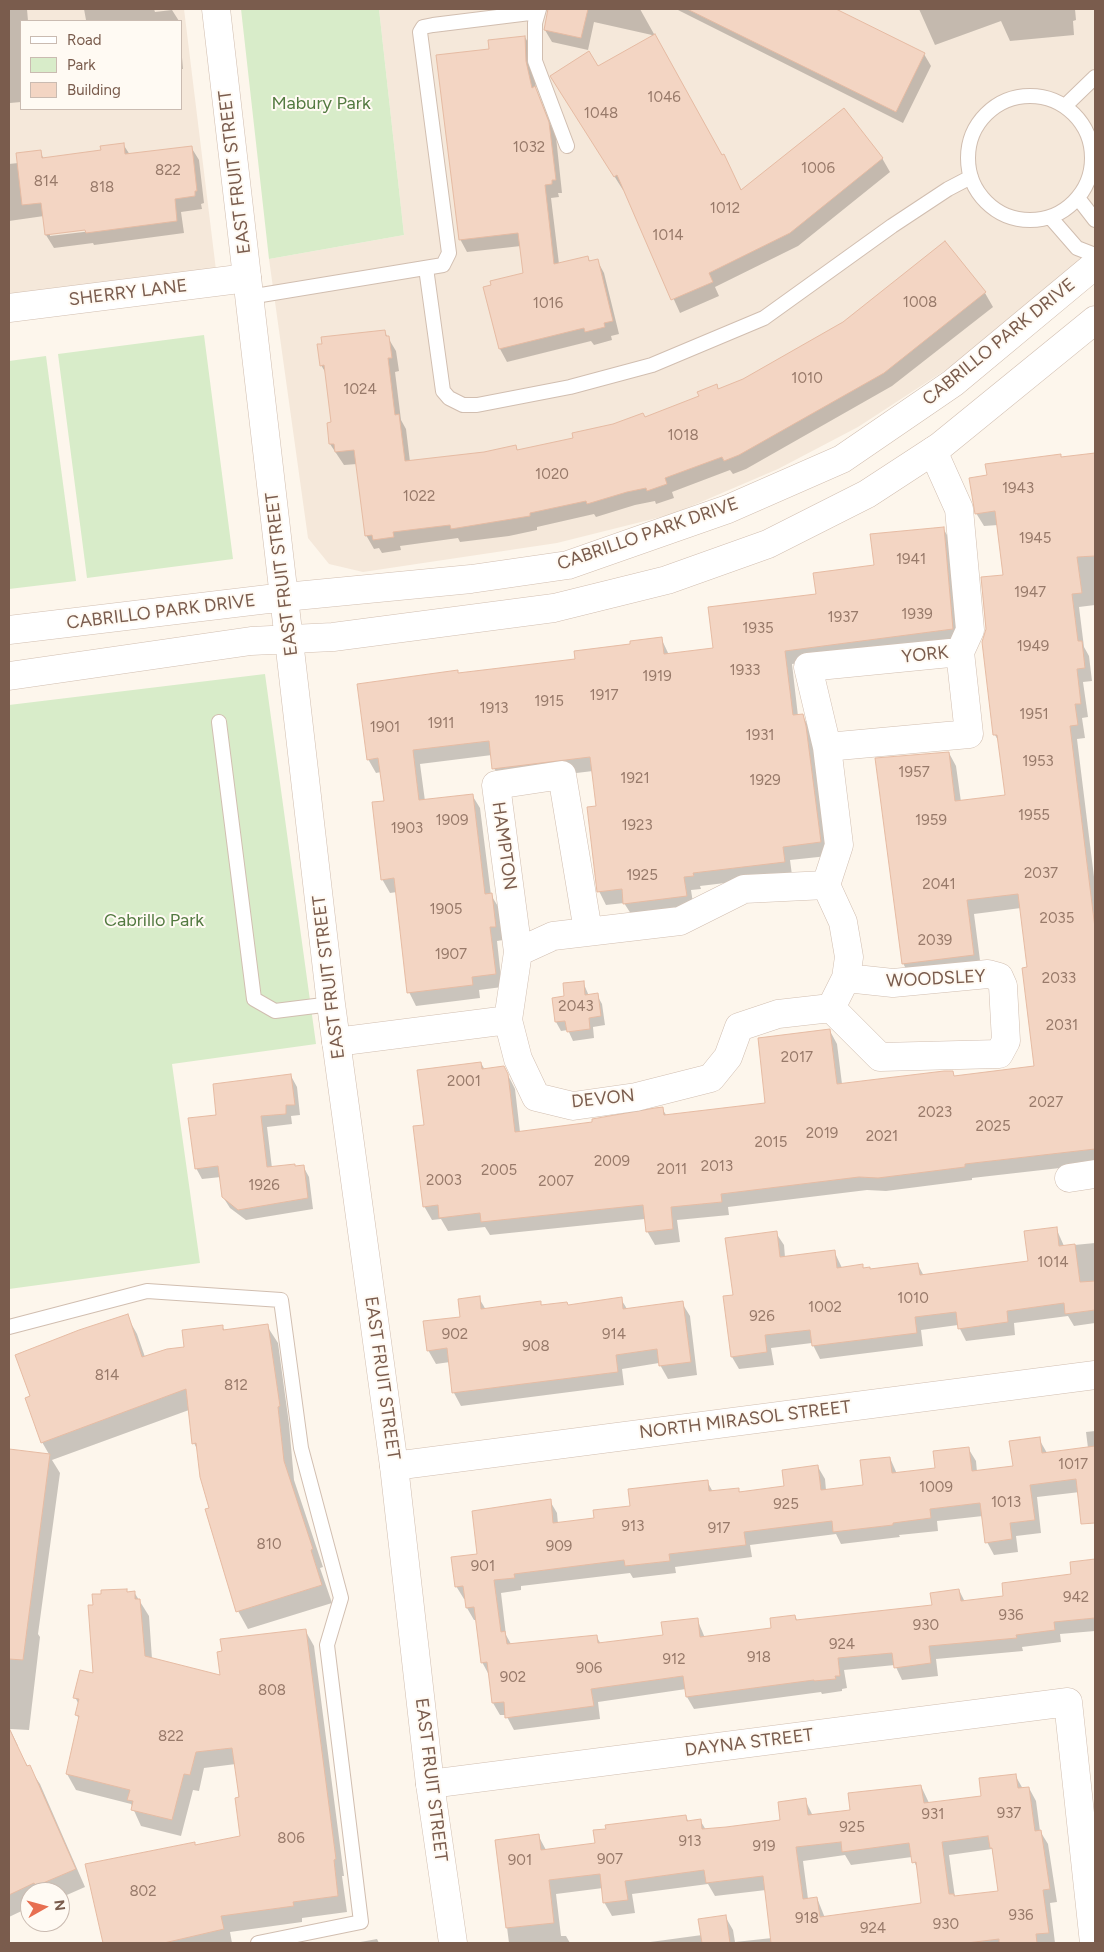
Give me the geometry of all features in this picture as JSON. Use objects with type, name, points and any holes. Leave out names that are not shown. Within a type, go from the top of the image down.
[{"type":"street","name":"EAST FRUIT STREET","points":[[216,9],[336,1042],[394,1466],[430,1784],[453,1943]]},
{"type":"street","name":"CABRILLO PARK DRIVE","points":[[9,630],[285,597],[472,579],[568,565],[728,509],[842,459],[953,383],[1095,265]]},
{"type":"street","name":"SHERRY LANE","points":[[9,308],[248,288]]},
{"type":"street","points":[[9,676],[251,641],[333,637],[554,608],[667,580],[768,544],[867,494],[933,451],[1095,320]]},
{"type":"street","points":[[933,451],[959,509],[970,630],[960,652]]},
{"type":"street","name":"YORK","points":[[826,885],[839,844],[827,747],[808,667],[960,652],[969,734],[827,747]]},
{"type":"street","name":"HAMPTON","points":[[518,952],[496,785],[562,775],[588,931]]},
{"type":"street","points":[[336,1042],[508,1020],[518,952],[553,936],[680,921],[744,889],[826,885],[843,922],[849,957],[846,978],[831,1008]]},
{"type":"street","name":"WOODSLEY","points":[[831,1008],[880,1057],[998,1054],[1006,1041],[1003,986],[999,977],[988,974],[893,982],[846,978]]},
{"type":"street","name":"DEVON","points":[[508,1020],[518,1060],[536,1097],[573,1106],[636,1097],[711,1078],[728,1057],[739,1028],[778,1014],[831,1008]]},
{"type":"street","name":"NORTH MIRASOL STREET","points":[[394,1466],[1095,1375]]},
{"type":"street","name":"DAYNA STREET","points":[[430,1784],[1068,1702],[1094,1943]]},
{"type":"lane","points":[[248,288],[443,265],[449,253],[420,32],[423,27],[538,10],[535,23],[535,61],[567,146]]},
{"type":"lane","points":[[1065,106],[1095,76]]},
{"type":"lane","points":[[1029,95],[1048,98],[1065,106],[1080,120],[1090,138],[1092,152],[1089,180],[1078,198],[1065,209],[1050,217],[1030,220],[1011,217],[994,208],[980,194],[971,177],[968,158],[971,139],[980,122],[993,108],[1010,99],[1029,95]]},
{"type":"lane","points":[[426,268],[443,391],[449,398],[463,405],[477,406],[570,387],[652,365],[764,318],[892,226],[948,189],[971,177]]},
{"type":"lane","points":[[1078,198],[1095,220]]},
{"type":"lane","points":[[1050,217],[1077,248],[1095,255]]},
{"type":"lane","points":[[220,722],[254,999],[275,1011],[332,1004]]},
{"type":"lane","points":[[9,1328],[147,1291],[282,1300],[301,1448],[341,1598],[327,1644],[361,1922],[258,1943]]},
{"type":"shaded area","points":[[9,9],[184,9],[216,270],[9,304]]},
{"type":"shaded area","points":[[379,9],[1095,9],[1095,247],[961,360],[858,427],[778,469],[673,514],[557,543],[363,572],[329,564],[308,538],[269,259],[404,235]]},
{"type":"green space","name":"Mabury Park","points":[[241,9],[379,9],[404,235],[269,259]]},
{"type":"green space","points":[[204,335],[233,559],[87,578],[58,354]]},
{"type":"green space","points":[[46,356],[76,581],[9,589],[9,361]]},
{"type":"green space","name":"Cabrillo Park","points":[[265,674],[316,1044],[172,1064],[200,1263],[9,1289],[9,705]]},
{"type":"building","points":[[548,9],[588,9],[581,38],[544,30]]},
{"type":"building","points":[[687,9],[836,9],[925,53],[896,112]]},
{"type":"building","points":[[655,34],[722,155],[724,154],[741,190],[844,108],[883,158],[790,233],[709,273],[713,282],[671,300],[617,175],[614,177],[550,76],[589,51],[598,66]]},
{"type":"building","points":[[525,36],[526,61],[532,88],[535,86],[549,122],[556,180],[552,180],[552,184],[545,185],[554,264],[588,256],[589,261],[598,259],[613,321],[604,323],[605,327],[585,332],[584,328],[499,349],[483,287],[491,285],[490,281],[523,273],[518,233],[459,240],[436,55],[489,49],[488,40]]},
{"type":"building","points":[[124,143],[125,154],[192,146],[197,191],[195,191],[195,196],[175,199],[177,221],[86,233],[85,230],[45,235],[41,203],[22,205],[16,153],[41,150],[42,158],[101,150],[100,146]]},
{"type":"building","points":[[945,241],[986,292],[884,373],[739,455],[724,461],[722,457],[665,478],[667,484],[647,491],[646,488],[627,492],[587,504],[586,501],[530,513],[530,516],[451,529],[450,525],[393,532],[394,537],[373,540],[372,535],[365,536],[354,450],[335,452],[334,444],[329,444],[327,423],[331,422],[324,365],[320,366],[317,344],[322,344],[321,337],[385,330],[386,336],[389,336],[392,358],[388,358],[395,415],[399,414],[405,461],[484,452],[516,445],[517,450],[573,438],[572,433],[613,424],[643,413],[645,417],[699,396],[697,392],[717,384],[718,389],[743,379],[843,322]]},
{"type":"building","points":[[1095,453],[1095,556],[1077,557],[1082,593],[1072,594],[1078,641],[1082,641],[1085,668],[1077,669],[1081,704],[1075,704],[1078,725],[1070,726],[1095,928],[1095,1149],[965,1164],[965,1167],[878,1178],[859,1177],[721,1194],[722,1202],[671,1207],[673,1229],[646,1232],[643,1205],[481,1222],[480,1213],[439,1218],[438,1205],[423,1207],[413,1126],[424,1125],[417,1070],[481,1062],[482,1069],[504,1066],[508,1074],[515,1132],[592,1122],[592,1119],[663,1107],[664,1115],[765,1103],[758,1038],[830,1029],[837,1084],[944,1071],[953,1071],[954,1076],[1034,1066],[1022,968],[1027,967],[1018,894],[967,900],[974,955],[902,964],[875,758],[949,752],[955,801],[1005,795],[997,735],[993,735],[982,642],[986,629],[981,577],[1003,575],[995,511],[975,514],[969,478],[987,475],[985,464],[1061,454],[1061,457]]},
{"type":"building","points":[[944,527],[953,629],[785,651],[793,715],[803,714],[806,726],[821,842],[783,847],[785,862],[693,873],[694,876],[684,877],[687,896],[623,904],[622,889],[597,892],[587,807],[596,806],[590,757],[492,769],[489,741],[413,750],[419,800],[473,794],[485,894],[492,893],[496,927],[490,927],[496,974],[472,977],[473,985],[407,993],[394,878],[381,880],[372,802],[384,801],[378,758],[367,760],[357,684],[458,670],[458,673],[575,659],[574,651],[630,644],[630,641],[662,637],[664,654],[713,648],[708,607],[816,594],[813,573],[874,565],[870,534]]},
{"type":"building","points":[[584,981],[585,995],[598,993],[601,1016],[589,1018],[590,1029],[567,1032],[565,1021],[555,1022],[552,998],[564,996],[563,983]]},
{"type":"building","points":[[291,1074],[295,1105],[286,1105],[286,1114],[261,1116],[267,1167],[304,1165],[308,1198],[238,1210],[222,1197],[218,1166],[195,1169],[188,1118],[216,1115],[213,1084]]},
{"type":"building","points":[[1057,1227],[1059,1246],[1075,1244],[1080,1282],[1095,1281],[1095,1310],[1065,1314],[1064,1303],[1007,1311],[1008,1322],[958,1329],[956,1312],[915,1317],[917,1333],[812,1346],[810,1330],[765,1335],[767,1352],[731,1357],[723,1296],[733,1295],[725,1238],[777,1231],[780,1257],[835,1250],[837,1268],[863,1264],[863,1268],[870,1267],[870,1269],[918,1263],[920,1275],[1028,1261],[1024,1231]]},
{"type":"building","points":[[480,1296],[481,1309],[541,1301],[541,1305],[567,1302],[568,1305],[622,1297],[623,1309],[683,1301],[691,1362],[659,1366],[657,1349],[616,1355],[618,1372],[452,1393],[447,1348],[427,1351],[423,1321],[460,1317],[458,1299]]},
{"type":"building","points":[[128,1314],[142,1357],[167,1349],[184,1347],[182,1330],[223,1325],[223,1330],[268,1324],[280,1406],[278,1407],[284,1461],[313,1549],[311,1550],[322,1585],[236,1612],[205,1509],[209,1508],[200,1477],[196,1443],[192,1444],[186,1389],[41,1443],[25,1398],[30,1396],[15,1355],[79,1330]]},
{"type":"building","points":[[1040,1437],[1042,1453],[1095,1446],[1095,1523],[1081,1524],[1076,1479],[1030,1485],[1035,1520],[1010,1523],[1012,1539],[985,1543],[980,1503],[930,1509],[931,1518],[893,1523],[893,1525],[833,1532],[832,1521],[744,1532],[746,1545],[669,1554],[670,1561],[625,1566],[624,1560],[514,1574],[515,1578],[494,1580],[501,1632],[505,1631],[507,1644],[597,1635],[598,1643],[663,1635],[661,1622],[698,1618],[700,1637],[771,1628],[770,1618],[795,1615],[796,1620],[932,1605],[930,1593],[959,1589],[961,1601],[1003,1596],[1002,1583],[1071,1574],[1070,1562],[1095,1559],[1095,1618],[1054,1622],[1055,1630],[1016,1635],[1017,1638],[929,1646],[931,1663],[894,1668],[892,1653],[838,1658],[840,1676],[835,1676],[836,1679],[814,1680],[686,1697],[683,1676],[591,1689],[594,1706],[505,1718],[504,1702],[492,1703],[487,1662],[481,1663],[474,1607],[466,1608],[463,1586],[455,1587],[451,1557],[477,1554],[472,1511],[551,1499],[553,1523],[594,1518],[593,1510],[630,1506],[628,1489],[708,1480],[709,1491],[739,1488],[739,1492],[784,1486],[782,1470],[818,1465],[821,1490],[863,1485],[860,1460],[890,1457],[892,1473],[935,1468],[933,1451],[969,1447],[972,1471],[1013,1466],[1009,1441]]},
{"type":"building","points":[[9,1449],[50,1454],[23,1660],[9,1659]]},
{"type":"building","points":[[127,1589],[127,1592],[135,1591],[135,1599],[140,1599],[145,1656],[220,1675],[217,1652],[222,1651],[220,1639],[306,1629],[336,1859],[334,1860],[338,1896],[293,1902],[294,1906],[221,1916],[224,1929],[164,1943],[103,1943],[85,1864],[195,1842],[195,1845],[240,1836],[235,1798],[239,1797],[232,1748],[196,1752],[190,1775],[184,1774],[172,1820],[131,1810],[133,1801],[127,1800],[130,1790],[66,1774],[79,1716],[75,1715],[79,1699],[73,1698],[80,1670],[93,1673],[88,1605],[93,1605],[92,1594],[101,1594],[101,1590]]},
{"type":"building","points":[[9,1728],[27,1766],[30,1765],[76,1869],[45,1882],[20,1882],[20,1890],[9,1895]]},
{"type":"building","points":[[1016,1774],[1018,1788],[1029,1787],[1035,1831],[1041,1830],[1050,1889],[1043,1890],[1049,1933],[1036,1934],[1037,1943],[999,1943],[999,1939],[967,1943],[771,1943],[763,1876],[706,1883],[704,1870],[625,1881],[628,1900],[603,1903],[600,1874],[549,1880],[554,1923],[506,1928],[495,1840],[539,1834],[541,1850],[595,1843],[593,1830],[606,1829],[605,1825],[686,1815],[687,1821],[701,1819],[702,1829],[726,1827],[780,1820],[778,1802],[806,1798],[808,1815],[850,1810],[848,1793],[921,1785],[924,1803],[981,1796],[979,1778]],"holes":[[[988,1836],[990,1848],[992,1848],[998,1891],[954,1896],[954,1894],[949,1894],[942,1842]],[[841,1842],[842,1852],[909,1843],[912,1863],[916,1862],[921,1903],[820,1917],[817,1897],[803,1899],[796,1847]]]},
{"type":"building","points":[[726,1915],[730,1943],[702,1943],[698,1919]]}]
